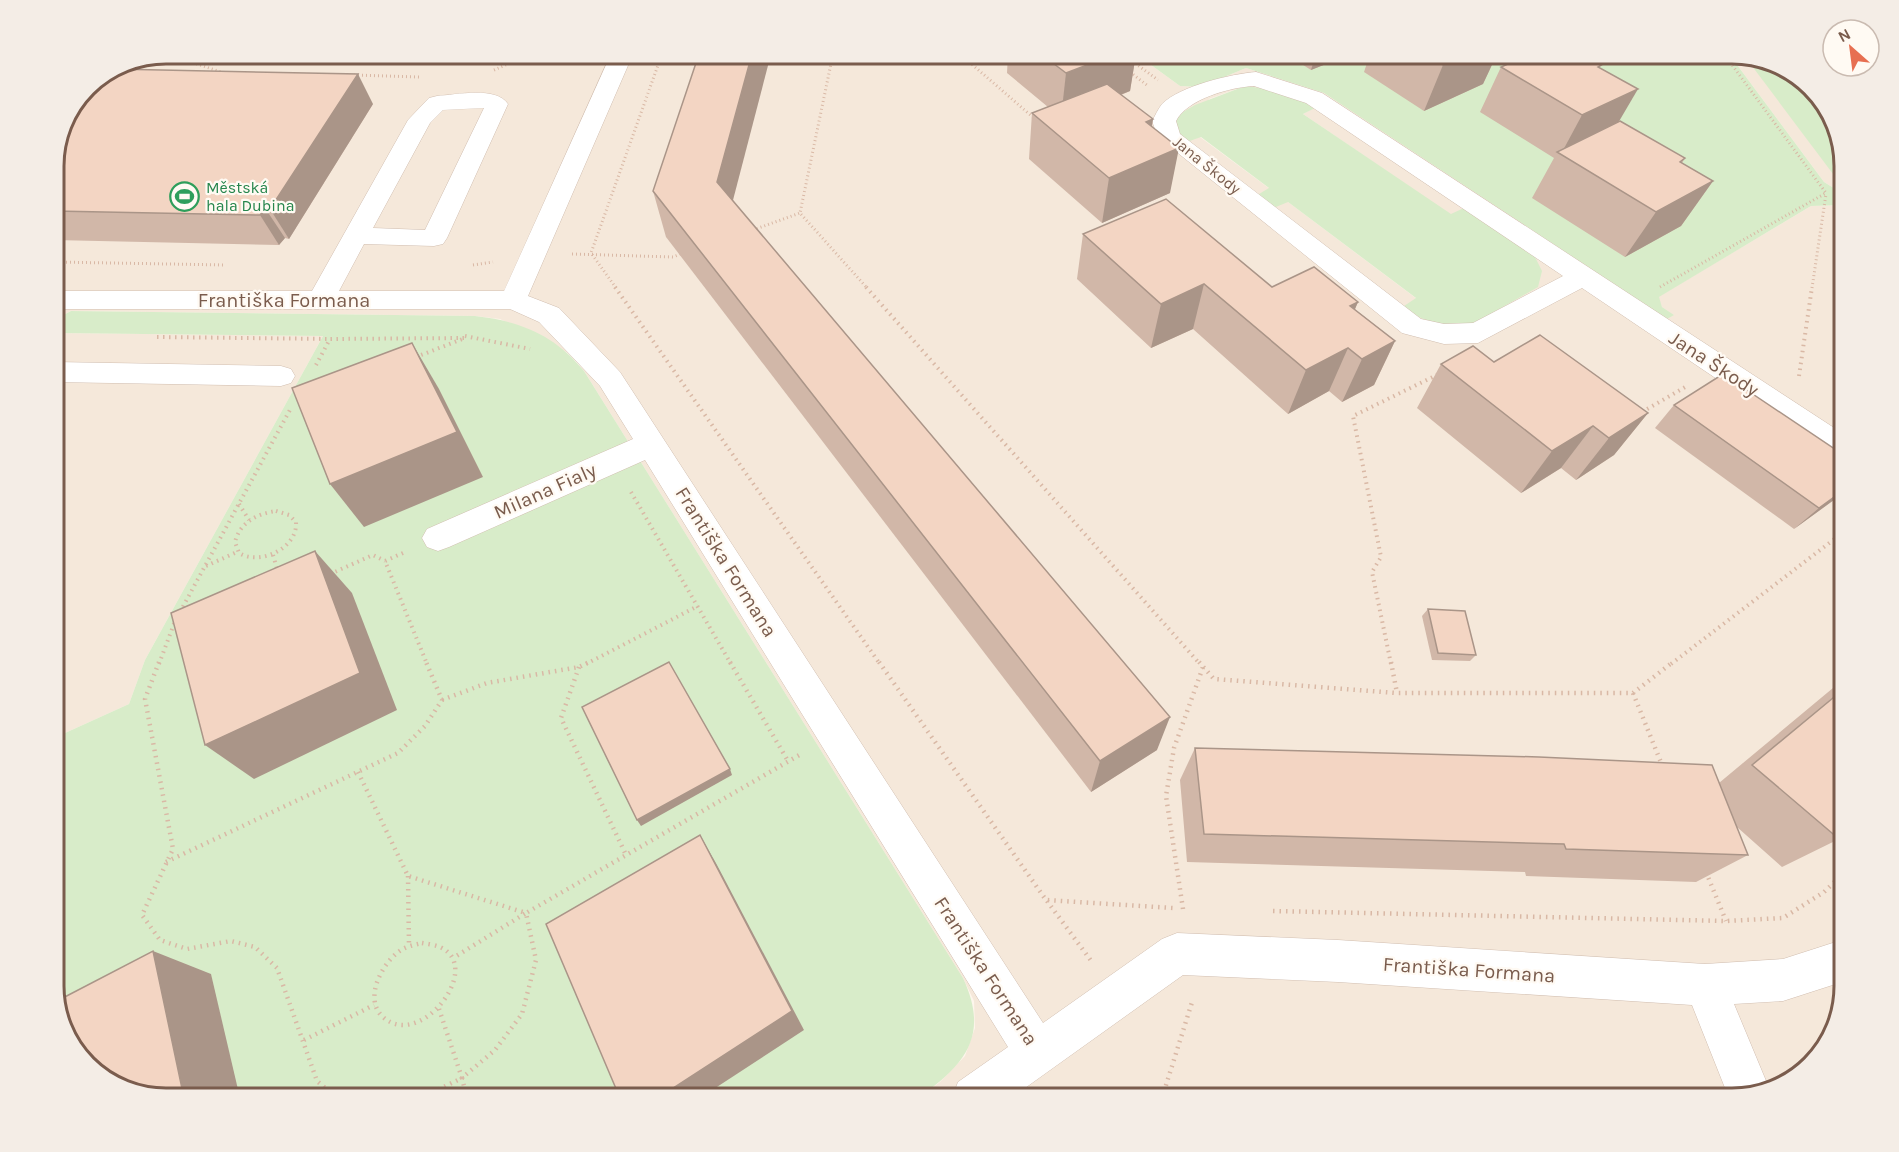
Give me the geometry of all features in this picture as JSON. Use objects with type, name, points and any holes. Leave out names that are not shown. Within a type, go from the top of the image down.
[{"type":"street","points":[[513,300],[618,64]]},
{"type":"street","name":"Jana Škody","points":[[1582,277],[1478,333],[1444,334],[1412,326],[1170,138],[1164,121],[1176,92],[1256,79],[1314,98],[1834,443]]},
{"type":"street","points":[[320,300],[355,236],[420,120],[437,103],[488,101],[497,104],[434,238],[355,236]]},
{"type":"street","name":"Františka Formana","points":[[65,300],[513,300],[549,315],[610,379],[1036,1052],[1177,954],[1338,961],[1705,986],[1783,980],[1834,964]]},
{"type":"street","points":[[65,372],[281,376]]},
{"type":"street","name":"Milana Fialy","points":[[438,538],[651,444]]},
{"type":"street","points":[[1705,986],[1746,1087]]},
{"type":"street","points":[[987,1088],[1036,1052]]},
{"type":"path","points":[[199,64],[223,73]]},
{"type":"path","points":[[487,73],[508,64]]},
{"type":"path","points":[[658,64],[591,253],[1046,900],[1117,996]]},
{"type":"path","points":[[831,64],[800,213],[1214,679],[1397,693],[1633,693],[1834,539]]},
{"type":"path","points":[[972,64],[1036,120]]},
{"type":"path","points":[[1135,64],[1176,92]]},
{"type":"path","points":[[1731,64],[1826,193],[1798,379]]},
{"type":"path","points":[[1123,68],[1151,88],[1154,98],[1176,92]]},
{"type":"path","points":[[349,75],[430,77]]},
{"type":"path","points":[[1653,291],[1826,193]]},
{"type":"path","points":[[146,337],[465,338],[538,351]]},
{"type":"path","points":[[411,359],[465,338]]},
{"type":"path","points":[[314,368],[330,339]]},
{"type":"path","points":[[1397,693],[1372,573],[1381,557],[1353,416],[1444,372],[1437,366]]},
{"type":"path","points":[[1636,416],[1693,382]]},
{"type":"path","points":[[292,406],[169,632],[145,699],[173,849],[142,915],[160,940],[188,949],[231,941],[255,947],[277,968],[317,1081],[325,1088]]},
{"type":"path","points":[[612,460],[788,760]]},
{"type":"path","points":[[239,504],[249,520]]},
{"type":"path","points":[[276,511],[288,513],[295,518],[297,527],[294,537],[273,555],[259,559],[246,558],[237,552],[234,542],[239,530],[249,520],[263,513],[276,511]]},
{"type":"path","points":[[385,561],[438,538]]},
{"type":"path","points":[[205,566],[237,552]]},
{"type":"path","points":[[273,555],[279,574]]},
{"type":"path","points":[[329,574],[373,555],[385,561],[442,700]]},
{"type":"path","points":[[166,863],[398,753],[425,726],[442,700],[487,683],[579,667],[698,606]]},
{"type":"path","points":[[579,667],[561,718],[627,857]]},
{"type":"path","points":[[1165,1088],[1192,1008],[1196,955],[1182,909],[1166,796],[1174,748],[1203,667]]},
{"type":"path","points":[[1633,693],[1664,769]]},
{"type":"path","points":[[453,958],[788,760],[836,736]]},
{"type":"path","points":[[358,772],[408,876],[409,946]]},
{"type":"path","points":[[1704,867],[1726,921]]},
{"type":"path","points":[[408,876],[526,913]]},
{"type":"path","points":[[1265,911],[1726,921],[1783,918],[1834,883]]},
{"type":"path","points":[[1046,900],[1194,909]]},
{"type":"path","points":[[442,1088],[462,1078],[495,1050],[522,1014],[536,960],[526,913]]},
{"type":"path","points":[[435,943],[445,948],[453,958],[456,970],[454,983],[439,1009],[420,1021],[401,1025],[389,1023],[380,1015],[375,1005],[377,978],[396,953],[409,946],[435,943]]},
{"type":"path","points":[[304,1040],[375,1005]]},
{"type":"path","points":[[439,1009],[464,1088]]},
{"type":"shaded area","points":[[167,64],[1150,64],[1180,86],[1200,87],[1246,68],[1324,93],[1674,315],[1662,307],[1658,297],[1811,206],[1834,205],[1834,999],[1827,1024],[1805,1058],[1771,1080],[1746,1087],[932,1088],[965,1056],[975,1028],[974,1001],[963,978],[584,371],[570,354],[500,319],[475,316],[71,311],[65,314],[65,160],[72,128],[94,94],[110,82],[128,72],[147,66]],"holes":[[[1245,86],[1316,107],[1303,114],[1451,215],[1419,319],[1417,299],[1288,202],[1255,196],[1270,189],[1200,137],[1209,99]]]},
{"type":"shaded area","points":[[1737,64],[1771,72],[1805,94],[1821,116],[1833,147],[1834,188],[1824,182]]},
{"type":"shaded area","points":[[65,333],[323,336],[145,660],[129,704],[65,733]]},
{"type":"green space","points":[[1150,64],[1737,64],[1824,182],[1834,188],[1834,205],[1811,206],[1659,297],[1662,307],[1674,315],[1667,319],[1324,93],[1246,68],[1200,87],[1180,86]]},
{"type":"green space","points":[[1752,66],[1783,78],[1805,94],[1821,116],[1829,134],[1833,147],[1834,175]]},
{"type":"green space","points":[[1245,86],[1277,90],[1317,107],[1303,114],[1451,214],[1466,207],[1534,255],[1542,271],[1538,287],[1475,323],[1465,325],[1436,323],[1401,308],[1416,298],[1288,202],[1271,209],[1254,197],[1269,188],[1201,137],[1184,143],[1179,138],[1175,121],[1183,112],[1195,105]]},
{"type":"green space","points":[[71,311],[475,316],[522,326],[549,339],[561,348],[584,371],[963,978],[971,998],[974,1017],[973,1033],[960,1061],[932,1088],[167,1088],[153,1087],[128,1080],[94,1058],[72,1024],[65,992],[65,733],[129,704],[145,660],[323,336],[65,333],[65,314]]},
{"type":"building","points":[[696,64],[749,64],[717,182],[1170,717],[1100,761],[653,191]]},
{"type":"building","points":[[1054,64],[1090,64],[1066,73]]},
{"type":"building","points":[[1508,64],[1603,64],[1598,67],[1638,89],[1582,115],[1501,67]]},
{"type":"building","name":"Městská hala Dubina","points":[[136,69],[358,74],[270,209],[265,208],[260,215],[65,211],[65,160],[72,128],[94,94],[110,82]]},
{"type":"building","points":[[1107,84],[1153,119],[1146,122],[1179,148],[1109,178],[1032,113]]},
{"type":"building","points":[[1620,121],[1685,158],[1680,162],[1713,181],[1656,212],[1557,152]]},
{"type":"building","points":[[1166,199],[1272,287],[1314,267],[1358,302],[1350,306],[1395,341],[1362,359],[1348,348],[1306,370],[1204,284],[1161,304],[1083,234]]},
{"type":"building","points":[[1540,335],[1648,413],[1609,438],[1593,426],[1552,451],[1441,364],[1473,346],[1494,362]]},
{"type":"building","points":[[412,343],[457,432],[330,484],[292,388]]},
{"type":"building","points":[[1723,374],[1834,449],[1834,497],[1819,508],[1674,405]]},
{"type":"building","points":[[315,551],[360,673],[205,745],[171,613]]},
{"type":"building","points":[[1428,609],[1465,611],[1476,655],[1438,653]]},
{"type":"building","points":[[669,662],[730,769],[637,820],[582,707]]},
{"type":"building","points":[[1834,697],[1834,835],[1752,765]]},
{"type":"building","points":[[1195,748],[1539,757],[1712,765],[1748,855],[1566,849],[1564,844],[1204,834]]},
{"type":"building","points":[[700,835],[792,1011],[673,1088],[616,1088],[546,924]]},
{"type":"building","points":[[153,951],[182,1088],[153,1087],[128,1080],[94,1058],[72,1024],[66,996]]},
{"type":"place","name":"Městská hala Dubina","points":[[185,196]]}]
